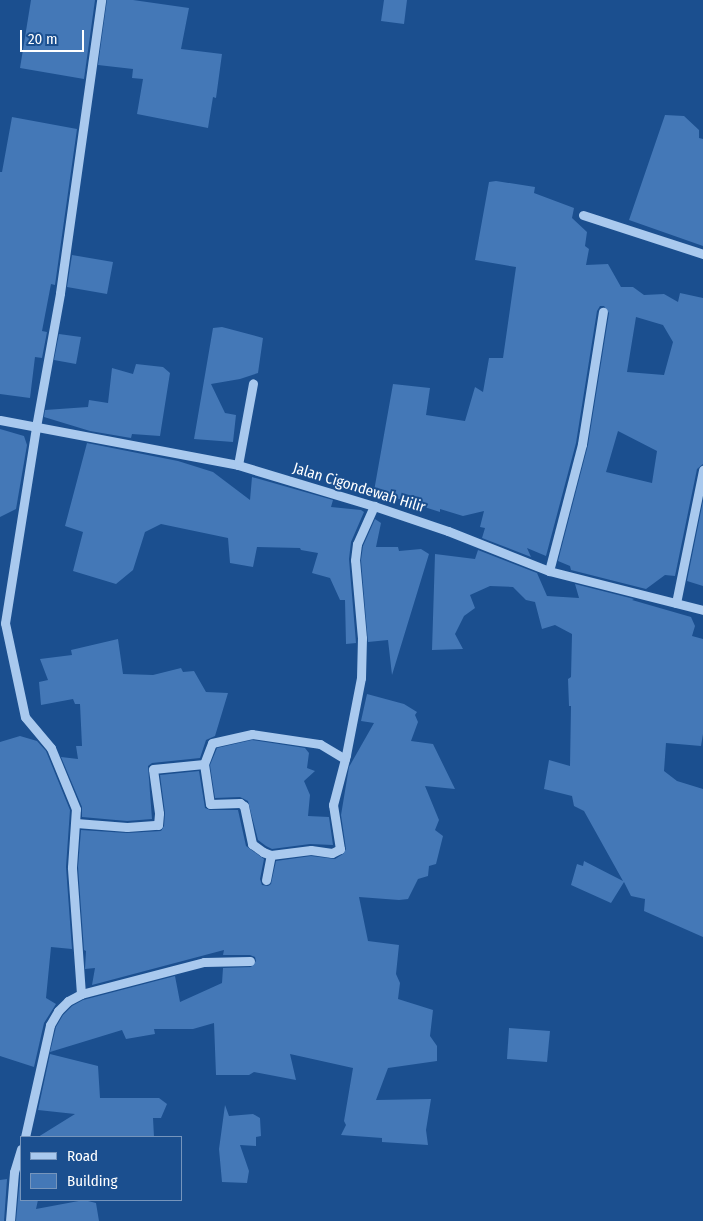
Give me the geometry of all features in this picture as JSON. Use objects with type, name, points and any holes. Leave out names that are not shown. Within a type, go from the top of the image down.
[{"type":"street","points":[[81,994],[72,867],[76,809],[52,748],[25,717],[5,623],[36,426],[60,293],[101,0]]},
{"type":"street","points":[[583,215],[703,254]]},
{"type":"street","points":[[549,571],[582,444],[603,312]]},
{"type":"street","points":[[238,465],[253,383]]},
{"type":"street","name":"Jalan Cigondewah Hilir","points":[[0,420],[238,465],[374,506],[448,531],[549,571],[703,610]]},
{"type":"street","points":[[676,603],[703,470]]},
{"type":"street","points":[[345,759],[320,744],[252,734],[212,743],[204,764],[210,804],[240,803],[244,806],[252,844],[271,855],[311,850],[332,853],[340,849],[333,805],[345,759],[361,678],[362,638],[356,575],[357,544],[374,506]]},
{"type":"street","points":[[76,823],[128,827],[158,825],[159,813],[153,769],[204,764]]},
{"type":"street","points":[[266,880],[271,855]]},
{"type":"street","points":[[25,1136],[50,1025],[58,1011],[81,994],[204,962],[250,962]]},
{"type":"street","points":[[10,1221],[14,1172],[20,1152]]},
{"type":"building","points":[[31,0],[95,0],[84,79],[20,68]]},
{"type":"building","points":[[107,0],[133,0],[189,8],[181,49],[222,54],[216,98],[213,97],[208,128],[137,114],[143,79],[132,78],[133,69],[98,65]]},
{"type":"building","points":[[384,0],[407,0],[404,24],[381,21]]},
{"type":"building","points":[[665,115],[684,116],[699,130],[699,138],[703,139],[703,246],[629,220]]},
{"type":"building","points":[[12,117],[77,129],[55,285],[51,284],[42,331],[47,332],[42,358],[35,357],[30,398],[0,394],[0,172],[2,172]]},
{"type":"building","points":[[496,181],[535,187],[534,193],[574,208],[572,218],[587,232],[585,246],[589,249],[586,265],[608,264],[621,287],[633,287],[644,295],[664,294],[678,302],[680,293],[703,298],[703,464],[697,469],[675,576],[665,575],[646,589],[571,570],[570,566],[558,561],[588,445],[609,313],[604,306],[600,306],[597,311],[576,443],[546,556],[527,548],[531,557],[482,538],[485,528],[480,527],[484,511],[463,516],[440,509],[440,512],[374,491],[393,384],[430,388],[426,415],[465,421],[475,387],[483,392],[489,358],[503,358],[516,267],[475,260],[489,182]],"holes":[[[636,317],[663,325],[673,342],[664,375],[627,372]],[[618,431],[657,451],[652,483],[606,472]]]},
{"type":"building","points":[[72,255],[113,262],[107,294],[67,287]]},
{"type":"building","points":[[222,327],[263,338],[258,373],[240,379],[211,384],[225,413],[236,415],[233,442],[194,439],[213,328]]},
{"type":"building","points":[[59,334],[81,337],[76,364],[54,360]]},
{"type":"building","points":[[136,364],[163,367],[170,373],[160,436],[132,434],[131,438],[90,431],[44,417],[45,410],[88,407],[89,400],[108,403],[112,368],[133,374]]},
{"type":"building","points":[[0,429],[24,436],[27,445],[16,509],[0,517]]},
{"type":"building","points":[[87,443],[178,461],[213,472],[250,500],[252,477],[333,500],[331,507],[361,510],[364,512],[351,542],[349,559],[356,643],[346,644],[345,600],[340,600],[330,578],[312,573],[318,553],[301,550],[300,548],[257,547],[253,567],[230,563],[228,538],[161,524],[145,532],[133,570],[116,584],[73,571],[83,532],[65,526]]},
{"type":"building","points":[[703,501],[703,586],[687,581]]},
{"type":"building","points":[[375,519],[381,523],[376,547],[398,547],[399,551],[421,549],[429,554],[392,675],[388,640],[368,642],[361,560],[363,546]]},
{"type":"building","points":[[478,550],[537,573],[547,596],[579,598],[575,584],[634,599],[632,600],[691,617],[695,626],[692,636],[703,639],[703,734],[701,746],[666,743],[664,771],[677,781],[703,789],[703,937],[644,911],[645,899],[631,896],[624,882],[611,903],[571,885],[577,864],[583,866],[584,861],[623,881],[584,811],[574,806],[572,796],[544,789],[549,760],[570,766],[571,706],[569,706],[568,679],[571,677],[572,634],[555,625],[542,629],[535,602],[526,600],[513,587],[490,586],[470,595],[475,608],[464,616],[455,634],[463,649],[432,650],[435,554],[475,559]]},
{"type":"building","points":[[118,639],[123,674],[153,675],[181,668],[183,672],[194,671],[206,692],[228,693],[215,736],[206,740],[200,758],[152,763],[148,766],[152,819],[127,821],[82,817],[82,807],[61,757],[78,759],[76,746],[82,746],[80,704],[75,704],[73,699],[41,705],[39,682],[48,680],[40,659],[72,655],[71,650]]},
{"type":"building","points":[[367,694],[404,704],[417,712],[415,715],[418,722],[411,741],[433,744],[455,789],[425,786],[439,820],[435,830],[443,836],[436,864],[429,866],[428,876],[418,879],[408,899],[359,897],[368,941],[399,945],[396,974],[400,983],[398,999],[433,1010],[430,1036],[437,1046],[437,1061],[388,1068],[376,1100],[431,1099],[426,1130],[428,1145],[382,1142],[382,1138],[341,1135],[346,1125],[344,1121],[353,1068],[290,1054],[296,1080],[254,1072],[249,1075],[216,1075],[214,1023],[193,1029],[154,1029],[155,1034],[126,1039],[122,1030],[50,1052],[56,1027],[63,1015],[72,1006],[83,1000],[175,976],[180,1002],[222,983],[223,968],[251,967],[256,961],[255,957],[250,955],[223,955],[224,950],[92,985],[95,968],[85,969],[86,951],[84,950],[78,867],[81,830],[127,833],[161,831],[164,826],[165,813],[160,775],[199,771],[205,808],[210,810],[238,810],[246,846],[264,859],[260,879],[262,885],[268,886],[271,884],[276,861],[311,856],[335,859],[343,854],[346,849],[341,815],[349,767],[374,723],[361,721]]},
{"type":"building","points":[[20,736],[37,741],[46,751],[70,810],[66,867],[72,949],[51,947],[46,998],[56,1004],[44,1023],[34,1067],[0,1056],[0,742]]},
{"type":"building","points":[[252,740],[305,748],[309,753],[307,768],[315,771],[304,781],[310,795],[308,816],[329,817],[333,845],[310,844],[272,849],[258,840],[248,801],[240,797],[215,798],[210,765],[217,748]]},
{"type":"building","points":[[509,1028],[550,1031],[547,1062],[507,1059]]},
{"type":"building","points":[[50,1054],[98,1066],[100,1098],[159,1098],[167,1104],[161,1118],[153,1118],[154,1136],[40,1136],[75,1114],[38,1110]]},
{"type":"building","points":[[225,1105],[229,1116],[253,1114],[260,1118],[261,1136],[256,1137],[256,1146],[240,1145],[249,1171],[247,1183],[222,1182],[219,1149]]},
{"type":"building","points":[[20,1178],[20,1201],[38,1201],[36,1209],[79,1201],[96,1203],[99,1221],[16,1221]]},
{"type":"building","points":[[7,1179],[4,1221],[0,1221],[0,1180]]}]
